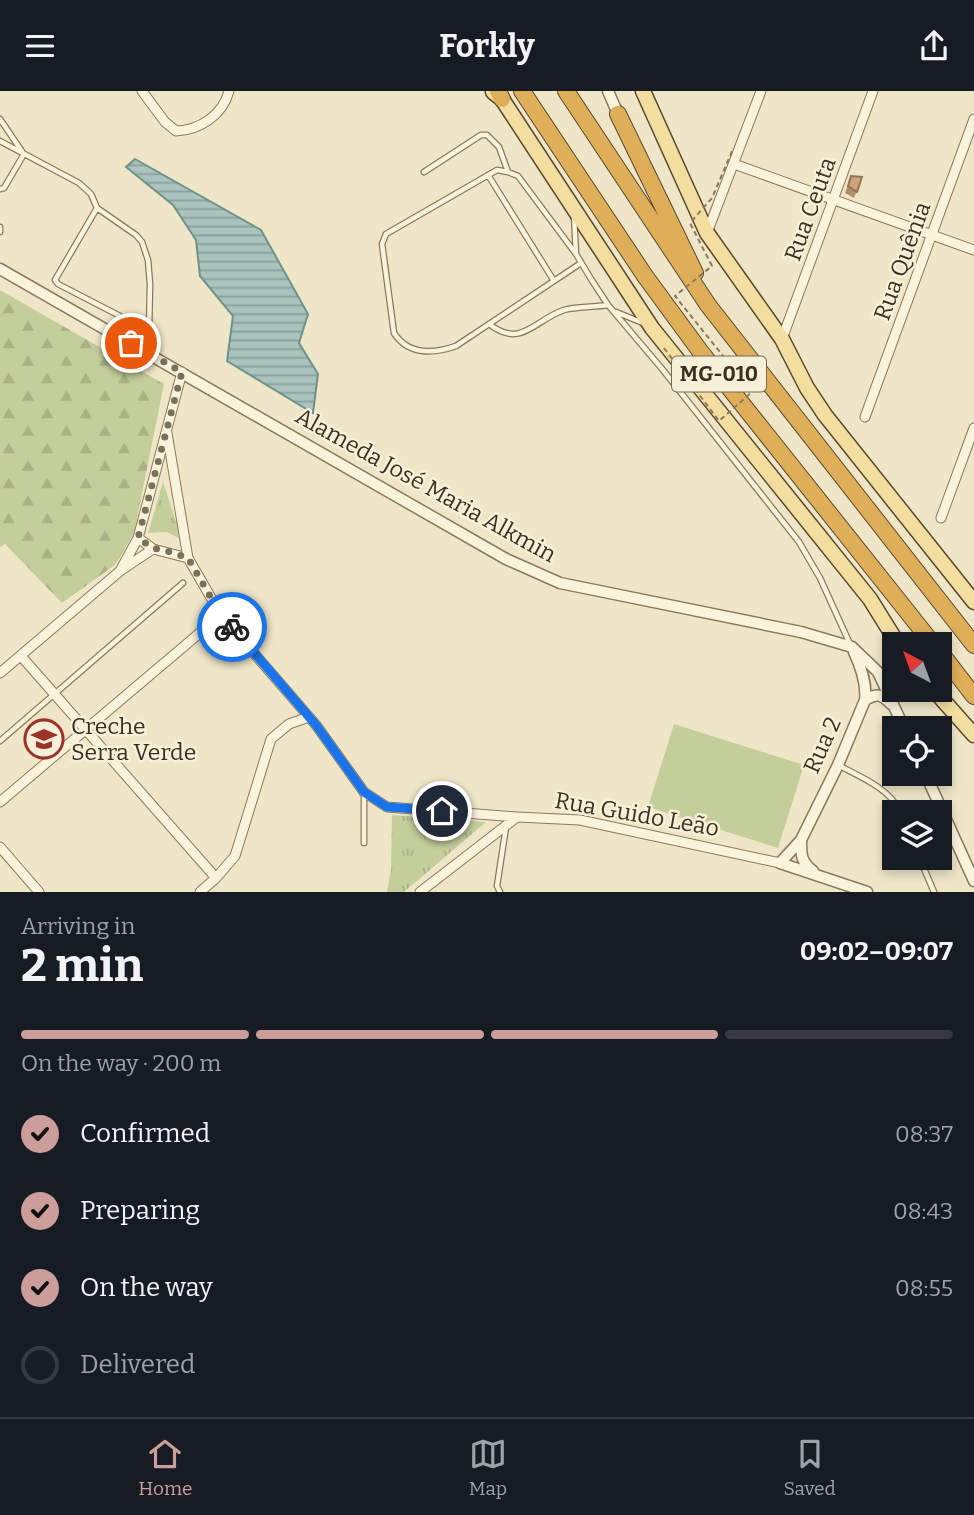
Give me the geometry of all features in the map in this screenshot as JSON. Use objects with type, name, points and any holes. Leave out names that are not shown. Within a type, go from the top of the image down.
[{"type":"highway","name":"MG-010","points":[[522,91],[645,276],[692,340],[923,632]]},
{"type":"highway","name":"MG-010","points":[[566,91],[708,305],[974,645]]},
{"type":"highway","points":[[618,114],[686,253],[708,305]]},
{"type":"highway","points":[[952,668],[974,696]]},
{"type":"main road","name":"MG-010","points":[[643,91],[707,233],[782,339],[807,388],[825,415],[974,602]]},
{"type":"main road","name":"MG-010","points":[[497,94],[652,328],[870,599],[891,632]]},
{"type":"main road","points":[[945,702],[974,735]]},
{"type":"street","points":[[142,91],[165,122],[176,131],[188,131],[213,118],[224,104],[229,91]]},
{"type":"street","points":[[608,91],[618,114]]},
{"type":"street","points":[[707,233],[761,91]]},
{"type":"street","name":"Rua Ceuta","points":[[782,339],[873,91]]},
{"type":"street","name":"Rua Quênia","points":[[865,417],[974,119]]},
{"type":"street","points":[[734,164],[974,250]]},
{"type":"street","name":"Alameda José Maria Alkmin","points":[[0,269],[506,559],[560,583],[801,632],[852,647],[878,672],[899,716]]},
{"type":"street","points":[[120,571],[138,538],[182,372]]},
{"type":"street","points":[[941,518],[974,428]]},
{"type":"street","points":[[167,433],[188,558],[221,615],[309,717],[364,792]]},
{"type":"street","points":[[155,475],[169,477],[174,481]]},
{"type":"street","points":[[138,538],[153,548],[188,558]]},
{"type":"street","points":[[0,673],[120,571],[153,548]]},
{"type":"street","points":[[0,802],[221,615]]},
{"type":"street","points":[[852,647],[862,668],[866,692],[864,700]]},
{"type":"street","points":[[21,656],[216,878]]},
{"type":"street","name":"Rua 2","points":[[780,863],[801,840],[838,765],[864,700],[874,694],[880,694],[895,708]]},
{"type":"street","points":[[200,892],[235,856],[271,739],[289,724],[309,717]]},
{"type":"street","points":[[931,786],[974,881]]},
{"type":"street","name":"Rua Guido Leão","points":[[364,792],[387,807],[580,820],[780,863],[867,892]]},
{"type":"street","points":[[420,892],[516,817]]},
{"type":"street","points":[[801,840],[803,862],[817,875]]},
{"type":"street","points":[[0,847],[39,892]]},
{"type":"lane","points":[[0,119],[24,154]]},
{"type":"lane","points":[[424,172],[481,135],[487,135],[499,147],[508,171]]},
{"type":"lane","points":[[0,141],[79,183],[91,194],[97,208],[142,242],[148,260],[149,331],[153,356]]},
{"type":"lane","points":[[0,189],[8,182],[24,154]]},
{"type":"lane","points":[[581,263],[456,346],[436,352],[412,350],[401,344],[394,333],[382,244],[390,229],[496,170],[508,171],[518,177],[576,254],[608,305],[799,542],[820,578],[852,647]]},
{"type":"lane","points":[[488,175],[554,281]]},
{"type":"lane","points":[[97,208],[55,280],[149,331]]},
{"type":"lane","points":[[574,212],[576,254]]},
{"type":"lane","points":[[489,324],[505,334],[523,333],[567,309],[608,305]]},
{"type":"lane","points":[[615,312],[652,328]]},
{"type":"lane","points":[[0,741],[183,583]]},
{"type":"lane","points":[[838,765],[876,786],[891,800]]},
{"type":"lane","points":[[364,792],[364,842]]},
{"type":"lane","points":[[500,892],[496,886],[506,826]]},
{"type":"lane","points":[[925,870],[934,892]]},
{"type":"path","points":[[664,348],[719,421],[752,392],[675,296],[712,266],[690,223],[712,198],[733,149]]},
{"type":"green space","points":[[0,290],[164,384],[134,533],[115,565],[62,603],[5,544],[0,547]]},
{"type":"green space","points":[[163,482],[182,540],[167,532],[148,533]]},
{"type":"green space","points":[[674,724],[804,765],[778,848],[648,807]]},
{"type":"green space","points":[[392,815],[486,822],[404,892],[387,892],[391,870]]},
{"type":"water","points":[[135,159],[261,230],[308,314],[299,343],[318,374],[313,413],[227,361],[233,316],[200,276],[196,240],[173,205],[126,167]]},
{"type":"building","points":[[851,176],[862,177],[857,192],[848,186]]},
{"type":"way so far","points":[[131,343],[182,372],[138,538],[153,548],[188,558],[221,615],[232,627]]},
{"type":"place","name":"Creche Serra Verde","points":[[44,739]]},
{"type":"route","points":[[232,627],[316,725],[364,792],[387,807],[442,811]]}]
